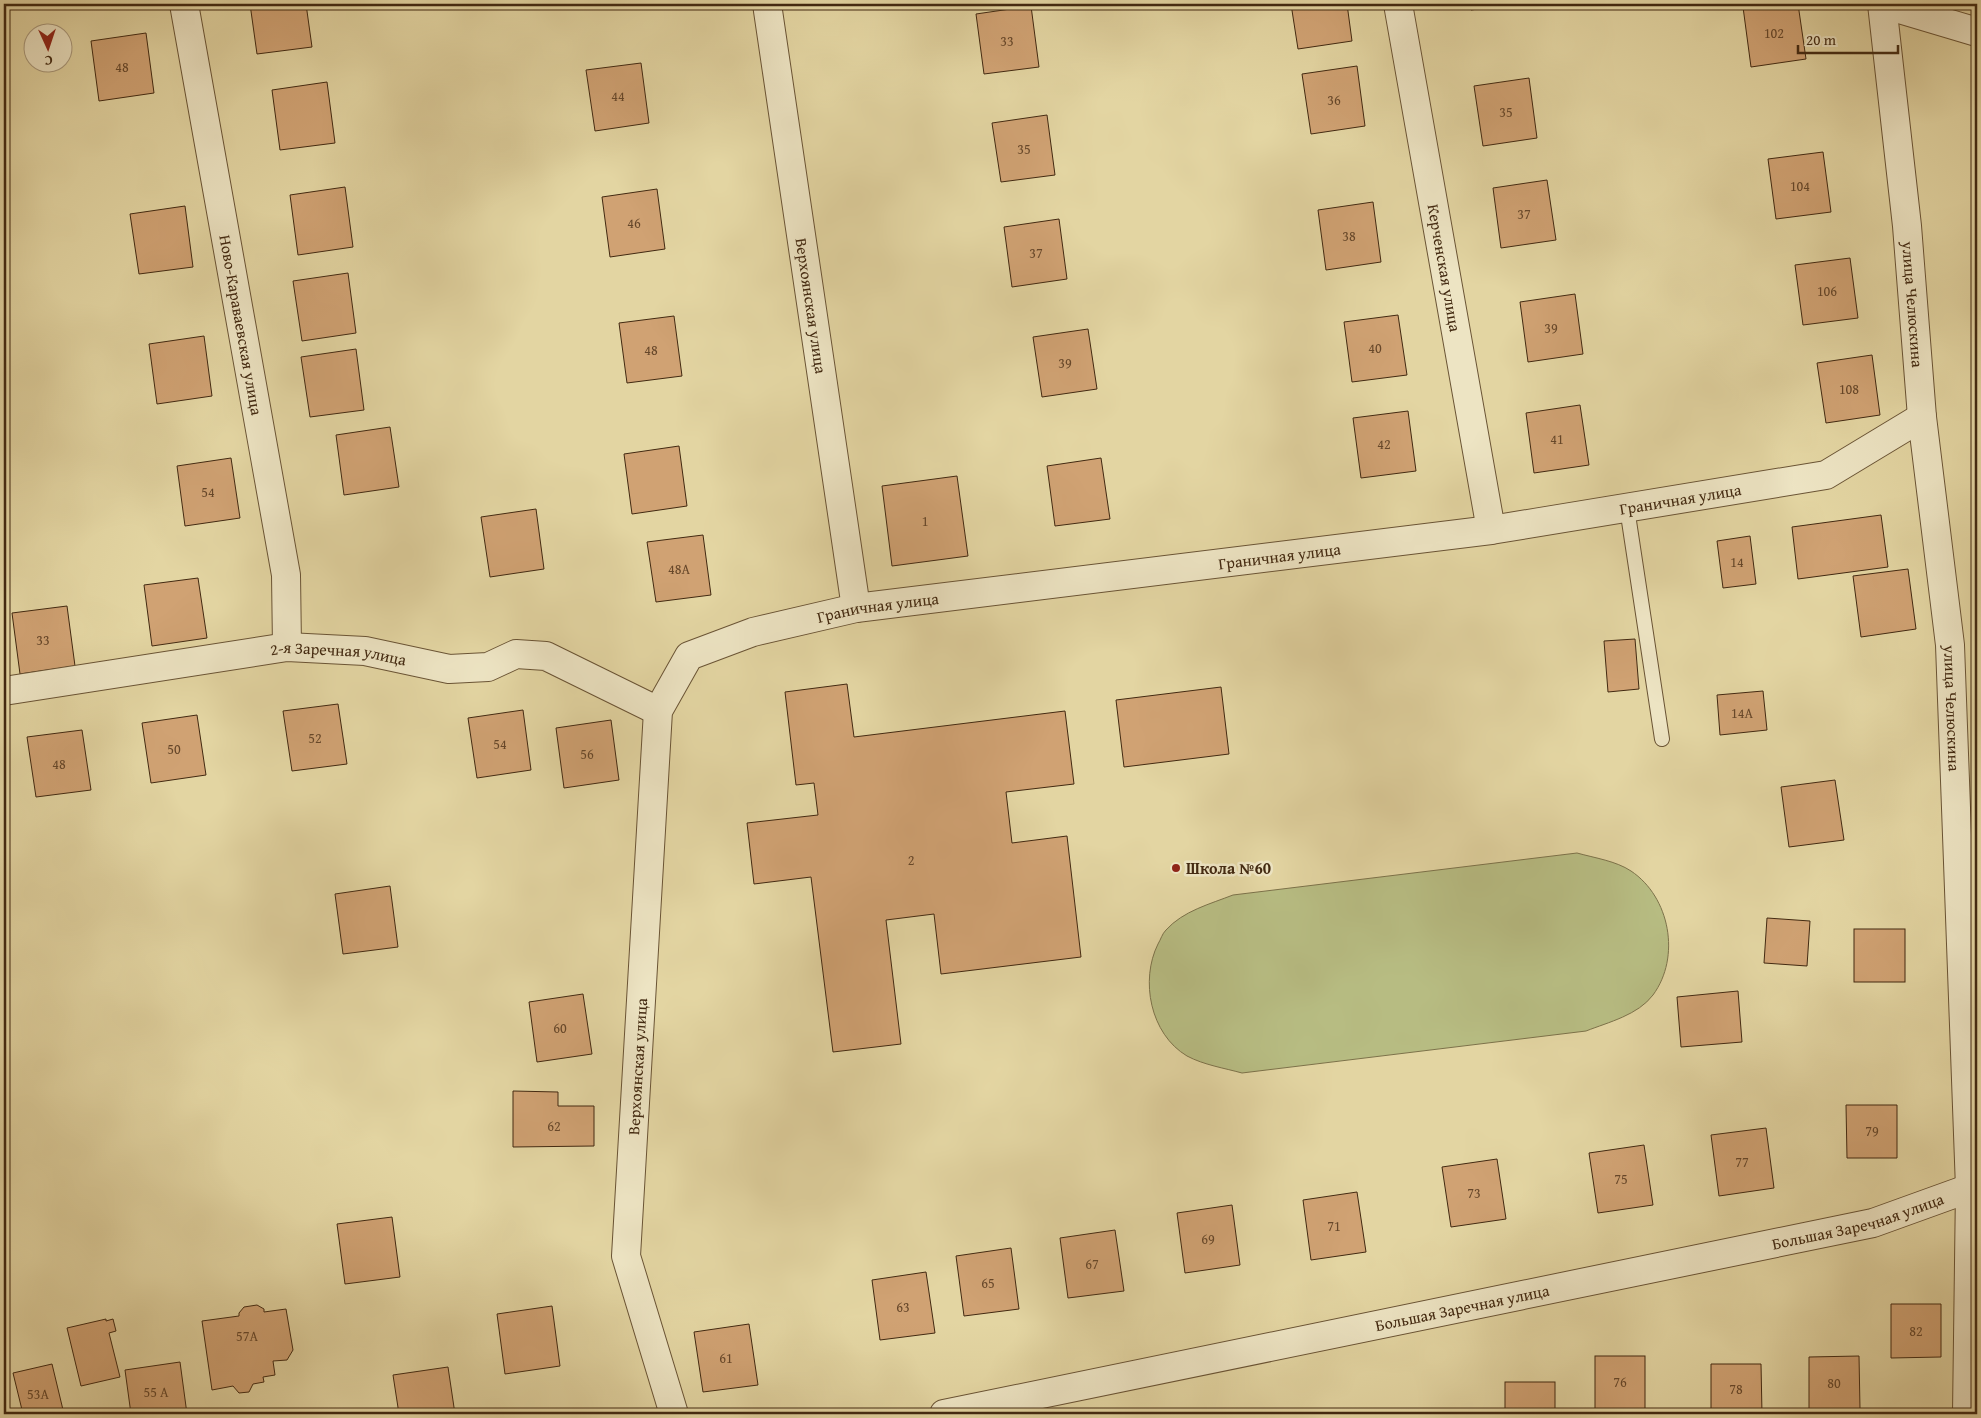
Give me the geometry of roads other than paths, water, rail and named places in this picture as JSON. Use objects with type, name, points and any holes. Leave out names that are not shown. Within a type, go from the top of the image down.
[{"type":"street","name":"Ново-Караваевская улица","points":[[184,4],[286,575],[286,647]]},
{"type":"street","name":"Верхоянская улица","points":[[767,4],[856,608]]},
{"type":"street","name":"Керченская улица","points":[[1398,4],[1491,530]]},
{"type":"street","points":[[1882,4],[1977,32]]},
{"type":"street","name":"улица Челюскина","points":[[1882,4],[1907,226],[1922,417],[1966,792],[1974,1188],[1967,1414]]},
{"type":"street","name":"Граничная улица","points":[[658,711],[689,656],[754,632],[856,608],[1491,530],[1826,475],[1922,417]]},
{"type":"street","name":"2-я Заречная улица","points":[[4,691],[286,647],[365,651],[449,669],[488,667],[516,654],[546,656],[658,711]]},
{"type":"street","name":"Верхоянская улица","points":[[658,711],[626,1256],[674,1414]]},
{"type":"street","name":"Большая Заречная улица","points":[[944,1414],[1873,1223],[1974,1188]]},
{"type":"lane","points":[[1627,508],[1662,739]]},
{"type":"place","name":"Школа №60","points":[[1176,868]]}]
